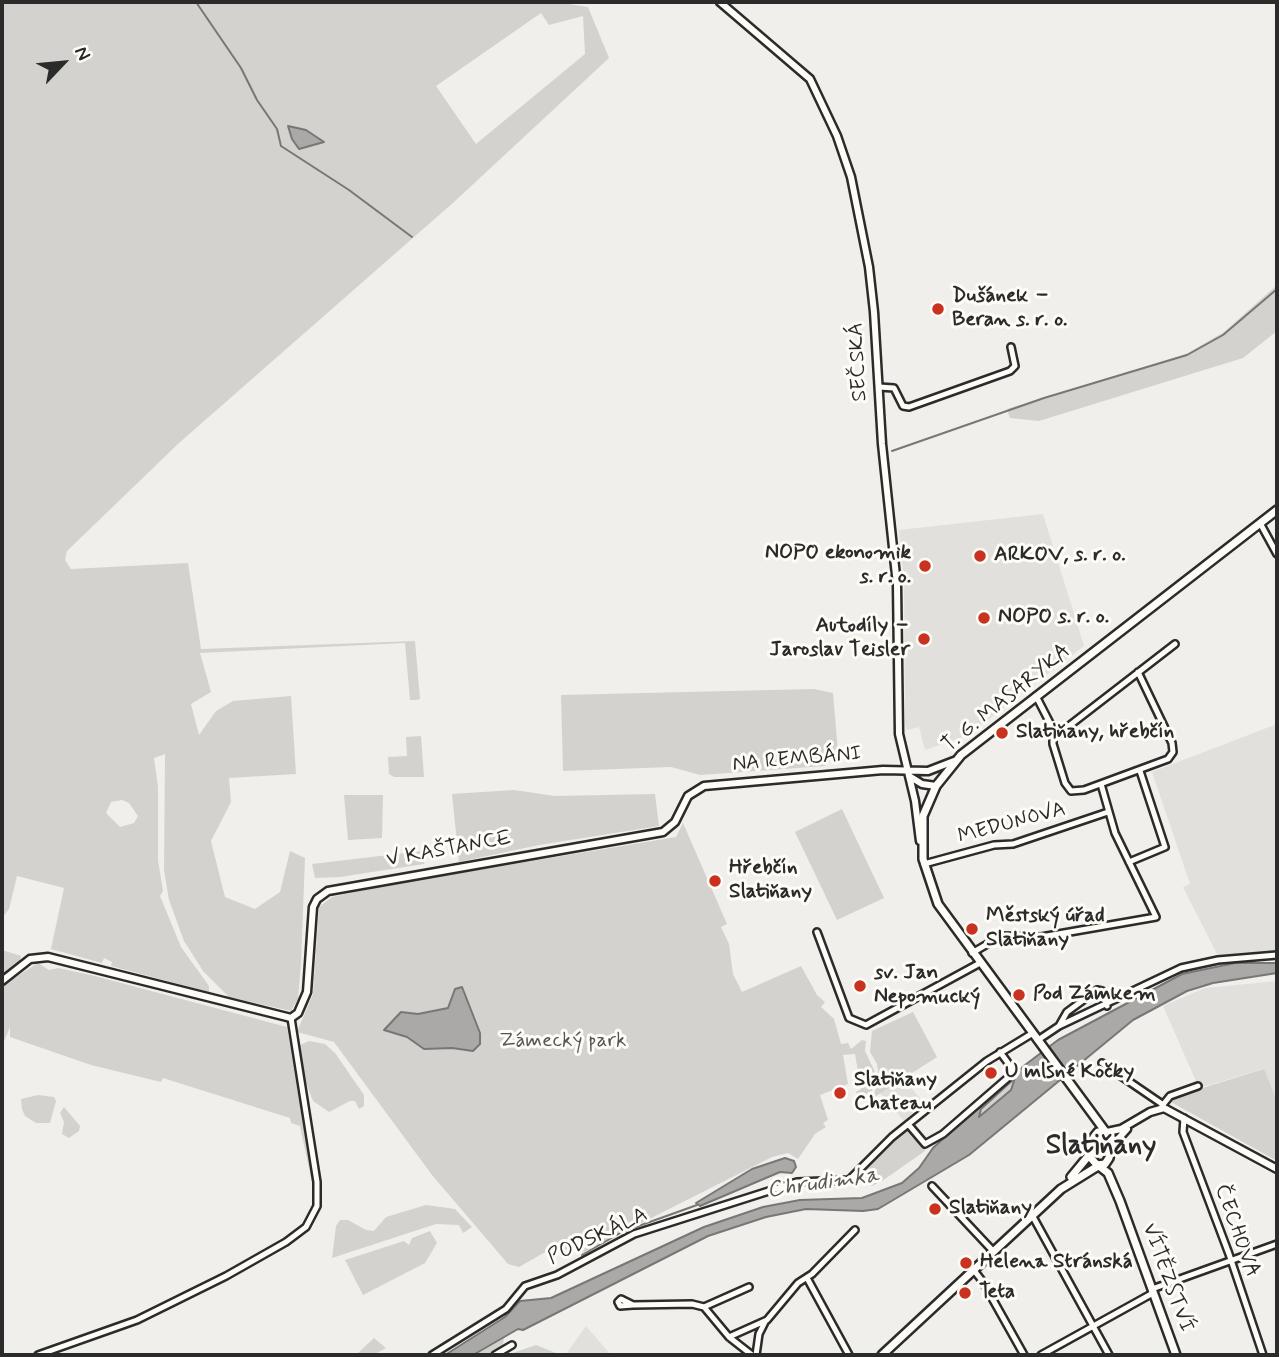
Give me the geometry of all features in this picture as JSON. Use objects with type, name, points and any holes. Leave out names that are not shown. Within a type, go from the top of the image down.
[{"type":"main road","name":"T. G. MASARYKA","points":[[1094,1137],[1093,1125],[1070,1084],[938,904],[922,853],[923,816],[936,786],[961,755],[1277,510]]},
{"type":"main road","name":"T. G. MASARYKA","points":[[1077,1096],[1112,1139],[1110,1151]]},
{"type":"main road","points":[[885,1354],[1061,1189],[1087,1160],[1097,1132],[1106,1131]]},
{"type":"main road","points":[[1091,1150],[1091,1160],[1099,1166]]},
{"type":"main road","points":[[1061,1189],[1107,1162],[1110,1151]]},
{"type":"main road","name":"VÍTĚZSTVÍ","points":[[1110,1151],[1125,1213]]},
{"type":"main road","name":"VÍTĚZSTVÍ","points":[[1099,1166],[1108,1173],[1125,1213],[1176,1355]]},
{"type":"street","name":"SEČSKÁ","points":[[720,2],[807,76],[837,136],[850,177],[869,267],[897,578],[898,726],[922,853]]},
{"type":"street","points":[[879,387],[894,388],[903,405],[909,407],[1010,371],[1015,366],[1011,347]]},
{"type":"street","points":[[1261,523],[1277,554]]},
{"type":"street","points":[[1035,696],[1053,729],[1067,727],[1175,644]]},
{"type":"street","name":"MEDUNOVA","points":[[1053,729],[1052,742],[1069,790],[1080,791],[1101,785],[1168,759],[1173,747],[1138,672]]},
{"type":"street","points":[[907,772],[942,767],[961,755]]},
{"type":"street","points":[[922,771],[930,775],[936,786]]},
{"type":"street","points":[[1129,862],[1165,847],[1140,771]]},
{"type":"street","points":[[907,772],[922,784],[936,786]]},
{"type":"street","name":"NA REMBÁNI","points":[[692,791],[709,786],[907,772]]},
{"type":"street","points":[[972,953],[1001,936],[1041,937],[1155,917],[1155,910],[1129,862],[1108,812],[1101,785]]},
{"type":"street","name":"V KAŠTANCE","points":[[291,1018],[298,1013],[304,1000],[312,912],[317,899],[324,893],[358,884],[663,832],[676,822],[692,791]]},
{"type":"street","name":"MEDUNOVA","points":[[924,864],[994,845],[1013,844],[1108,812]]},
{"type":"street","points":[[817,932],[850,1020],[870,1025],[980,963]]},
{"type":"street","points":[[1059,1026],[1107,1006],[1187,966],[1277,955]]},
{"type":"street","points":[[2,981],[30,959],[48,957],[291,1018],[317,1182],[317,1206],[306,1227],[286,1242],[226,1276],[137,1320],[38,1355]]},
{"type":"street","points":[[1059,1026],[1067,1012],[1095,991],[1102,991],[1107,1006]]},
{"type":"street","name":"PODSKÁLA","points":[[432,1355],[507,1308],[525,1286],[557,1275],[620,1241],[691,1214],[797,1182],[849,1180],[908,1124],[1000,1052],[1037,1038],[1059,1026]]},
{"type":"street","points":[[908,1124],[925,1144],[943,1134],[1010,1076],[1011,1067],[1000,1052]]},
{"type":"street","points":[[1102,1063],[1162,1106],[1277,1169]]},
{"type":"street","points":[[1106,1131],[1119,1130],[1162,1106],[1170,1096],[1198,1086]]},
{"type":"street","name":"ČECHOVA","points":[[1184,1118],[1183,1132],[1263,1355]]},
{"type":"street","points":[[1110,1151],[1119,1136],[1138,1120]]},
{"type":"street","points":[[932,1186],[993,1251]]},
{"type":"street","points":[[1032,1215],[1109,1355]]},
{"type":"street","points":[[633,1305],[692,1304],[704,1307],[729,1338],[754,1355],[759,1334],[767,1320],[798,1283],[828,1259],[855,1230]]},
{"type":"street","points":[[1041,1355],[1153,1291],[1277,1244]]},
{"type":"street","points":[[973,1269],[984,1282],[1024,1355]]},
{"type":"street","points":[[807,1278],[849,1355]]},
{"type":"street","points":[[704,1307],[749,1287]]},
{"type":"street","points":[[729,1338],[767,1320]]},
{"type":"street","points":[[495,1355],[512,1345]]},
{"type":"shaded area","points":[[288,126],[306,130],[324,142],[299,149]]},
{"type":"shaded area","points":[[1043,514],[1084,646],[977,728],[963,737],[925,750],[919,727],[907,730],[905,724],[904,582],[899,530]]},
{"type":"shaded area","points":[[1277,724],[1277,953],[1219,958],[1183,887],[1190,884],[1152,772]]},
{"type":"shaded area","points":[[1235,963],[1277,963],[1277,973],[1213,983],[1187,991],[1133,1020],[969,1155],[878,1209],[806,1209],[766,1217],[708,1236],[523,1330],[518,1329],[473,1355],[445,1355],[505,1317],[520,1301],[551,1298],[704,1227],[763,1207],[800,1200],[862,1198],[902,1183],[919,1168],[933,1148],[1025,1065],[1058,1040],[1182,974]],"holes":[[[1015,1078],[1011,1090],[979,1117],[981,1109]]]},
{"type":"shaded area","points":[[1277,981],[1277,1101],[1263,1069],[1199,1088],[1163,1006],[1205,988]]},
{"type":"shaded area","points":[[462,987],[480,1033],[480,1044],[473,1051],[452,1048],[424,1049],[407,1037],[384,1030],[401,1012],[418,1014],[448,1008],[455,989]]},
{"type":"shaded area","points":[[904,1078],[924,1104],[904,1121],[880,1093]]},
{"type":"shaded area","points":[[785,1158],[794,1161],[796,1167],[792,1173],[780,1172],[700,1206],[696,1203],[752,1169]]},
{"type":"shaded area","points":[[586,1326],[611,1355],[566,1354]]},
{"type":"green space","points":[[2,2],[556,2],[588,7],[609,58],[454,202],[179,443],[67,551],[65,560],[71,569],[188,563],[201,649],[415,641],[420,699],[417,700],[410,700],[405,643],[200,653],[211,692],[191,704],[199,735],[216,711],[233,701],[291,696],[296,774],[229,778],[231,802],[211,841],[225,897],[255,909],[280,892],[290,851],[305,858],[298,999],[291,1011],[229,997],[203,971],[184,941],[169,900],[164,870],[165,754],[154,758],[158,787],[158,860],[163,891],[160,896],[181,947],[209,986],[209,992],[111,966],[112,962],[104,958],[102,963],[51,949],[64,888],[17,876],[9,909],[2,918]],"holes":[[[541,13],[549,25],[583,16],[585,54],[476,144],[436,86]],[[122,800],[129,803],[138,816],[134,823],[120,827],[106,813],[111,802]]]},
{"type":"green space","points":[[1277,285],[1277,331],[1243,358],[1039,421],[1010,418],[1007,409],[1186,354],[1224,332]]},
{"type":"green space","points":[[814,689],[833,693],[838,752],[825,766],[700,775],[671,767],[563,771],[561,695]]},
{"type":"green space","points":[[421,736],[424,777],[394,777],[389,774],[388,757],[407,756],[406,737]]},
{"type":"green space","points":[[514,790],[555,796],[655,794],[659,826],[539,845],[459,862],[452,794]]},
{"type":"green space","points":[[344,795],[383,795],[382,838],[348,840]]},
{"type":"green space","points":[[842,809],[884,898],[837,920],[795,832]]},
{"type":"green space","name":"Zámecký park","points":[[683,823],[727,924],[721,927],[729,944],[733,974],[742,992],[801,966],[817,995],[825,1002],[821,1007],[834,1019],[841,1044],[848,1043],[851,1049],[862,1040],[866,1041],[865,1051],[875,1072],[872,1091],[859,1101],[856,1092],[861,1089],[855,1054],[843,1055],[848,1084],[820,1095],[828,1120],[823,1123],[826,1127],[815,1134],[798,1159],[788,1153],[772,1157],[582,1253],[578,1246],[568,1250],[554,1247],[519,1267],[508,1264],[432,1175],[334,1042],[297,1032],[313,994],[319,907],[332,897],[388,885],[676,837]]},
{"type":"green space","points":[[422,851],[426,856],[424,864],[340,877],[315,878],[312,864]]},
{"type":"green space","points":[[2,950],[21,956],[20,961],[2,974]]},
{"type":"green space","points":[[38,963],[49,970],[58,968],[91,975],[287,1027],[315,1197],[300,1126],[291,1123],[290,1118],[163,1078],[161,1082],[91,1065],[10,1037],[10,1027],[2,1046],[2,986]]},
{"type":"green space","points":[[913,1012],[937,1057],[873,1098],[879,1078],[877,1064],[870,1052],[872,1031]]},
{"type":"green space","points":[[309,1041],[325,1044],[335,1053],[364,1095],[364,1106],[359,1109],[355,1101],[350,1101],[329,1112],[313,1101],[305,1080],[300,1045]]},
{"type":"green space","points":[[1264,1069],[1277,1101],[1277,1161],[1171,1102],[1173,1097]]},
{"type":"green space","points":[[1015,1078],[1017,1082],[1011,1090],[979,1117],[981,1109]]},
{"type":"green space","points":[[38,1095],[54,1097],[56,1101],[50,1123],[36,1123],[25,1116],[22,1109],[21,1099]]},
{"type":"green space","points":[[64,1107],[80,1126],[79,1131],[69,1138],[62,1134],[64,1122],[60,1113]]},
{"type":"green space","points":[[907,1128],[925,1151],[882,1181],[872,1186],[865,1184],[860,1175]]},
{"type":"green space","points":[[426,1205],[455,1209],[472,1227],[463,1233],[459,1225],[436,1224],[332,1258],[336,1226],[340,1220],[348,1220],[366,1230],[374,1231],[386,1217]]},
{"type":"green space","points":[[430,1231],[437,1243],[425,1263],[363,1295],[345,1260],[404,1241],[409,1245],[412,1238]]},
{"type":"green space","points":[[504,1337],[503,1345],[487,1355],[473,1355]]},
{"type":"green space","points":[[374,1338],[386,1348],[373,1355],[356,1355]]},
{"type":"green space","points":[[536,1345],[561,1355],[507,1355]]},
{"type":"waterway","points":[[196,2],[241,68],[257,100],[277,129],[281,146],[349,190],[412,237]]},
{"type":"waterway","points":[[892,451],[1044,398],[1187,355],[1223,335],[1277,289]]},
{"type":"waterway","points":[[582,1255],[622,1232],[697,1205]]},
{"type":"place","name":"Dušánek – Beran s. r. o.","points":[[938,309]]},
{"type":"place","name":"ARKOV, s. r. o.","points":[[980,556]]},
{"type":"place","name":"NOPO ekonomik s. r. o.","points":[[925,566]]},
{"type":"place","name":"NOPO s. r. o.","points":[[984,618]]},
{"type":"place","name":"Autodíly – Jaroslav Teisler","points":[[924,639]]},
{"type":"place","name":"Slatiňany, hřebčín","points":[[1002,733]]},
{"type":"place","name":"Hřebčín Slatiňany","points":[[715,881]]},
{"type":"place","name":"Městský úřad Slatiňany","points":[[972,929]]},
{"type":"place","name":"sv. Jan Nepomucký","points":[[860,986]]},
{"type":"place","name":"Pod Zámkem","points":[[1019,995]]},
{"type":"place","name":"U mlsné Kočky","points":[[991,1073]]},
{"type":"place","name":"Slatiňany Chateau","points":[[840,1093]]},
{"type":"place","name":"Slatiňany","points":[[935,1209]]},
{"type":"place","name":"Helena Stránská","points":[[966,1263]]},
{"type":"place","name":"Teta","points":[[965,1293]]},
{"type":"district","name":"Slatiňany","points":[[1101,1147]]},
{"type":"water label","name":"Chrudimka","points":[[823,1184]]}]
